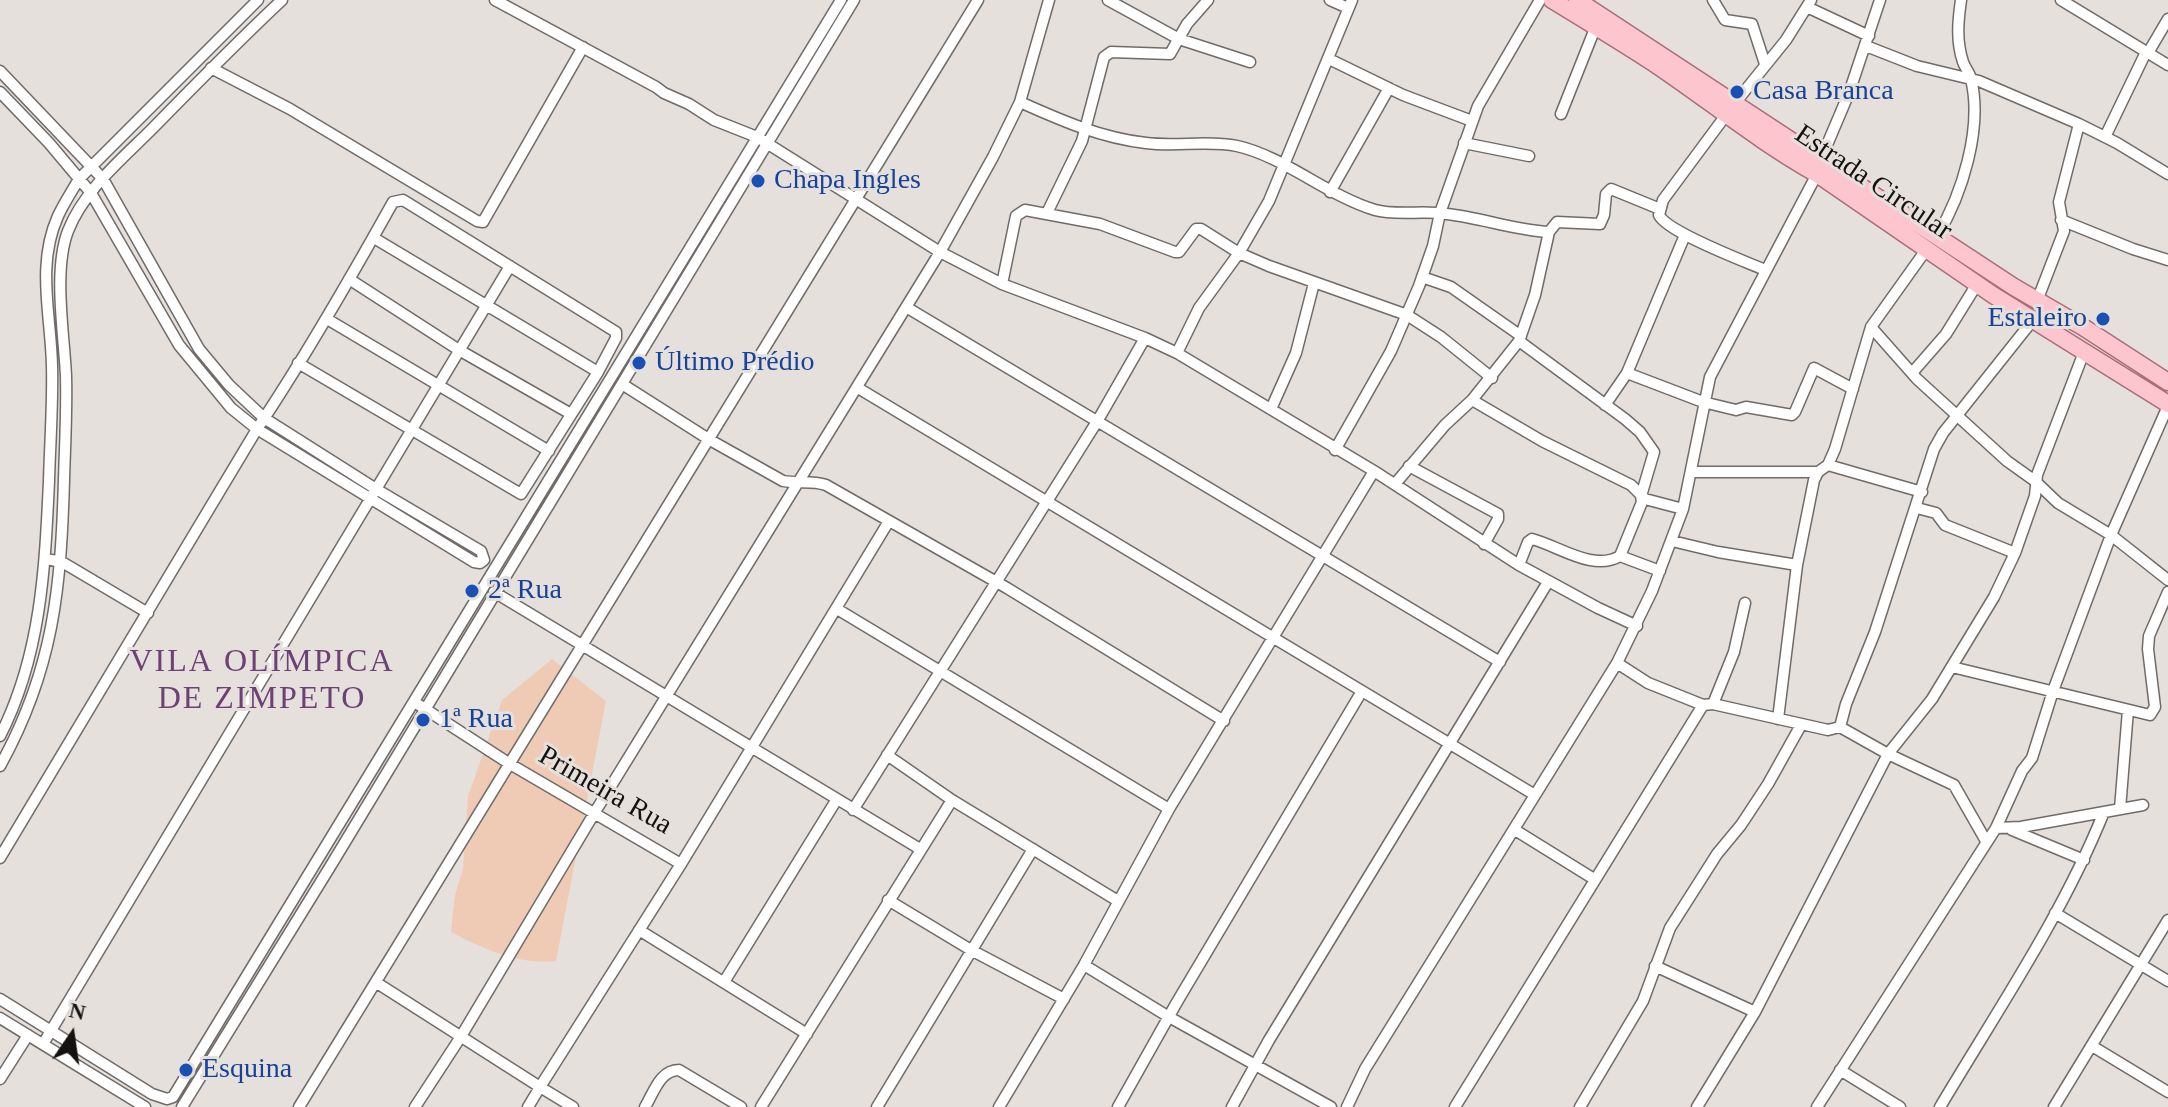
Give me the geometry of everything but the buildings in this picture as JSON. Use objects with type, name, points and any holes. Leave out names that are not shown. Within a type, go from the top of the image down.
[{"type":"main road","name":"Estrada Circular","points":[[1552,0],[1730,109],[1787,157],[1819,166],[1926,250],[2168,405]]},
{"type":"main road","points":[[1577,0],[1730,109]]},
{"type":"main road","points":[[1819,166],[1937,236],[2037,301],[2166,376]]},
{"type":"street","points":[[0,736],[28,664],[37,629],[46,559],[52,364],[46,260],[59,215],[79,179],[258,0]]},
{"type":"street","points":[[0,766],[39,677],[52,631],[62,562],[66,393],[60,268],[69,229],[77,211],[103,179],[282,0]]},
{"type":"street","points":[[495,0],[714,120],[757,137],[940,252],[1002,284],[1177,353],[1395,484],[1519,565],[1637,626]]},
{"type":"street","points":[[0,999],[168,1103],[180,1088],[841,0]]},
{"type":"street","points":[[182,1107],[854,0]]},
{"type":"street","points":[[299,1107],[978,0]]},
{"type":"street","points":[[415,1107],[940,252],[1020,102],[1049,0]]},
{"type":"street","points":[[1108,0],[1179,39],[1250,62]]},
{"type":"street","points":[[1047,213],[1086,129],[1107,54],[1167,56],[1187,24],[1208,0]]},
{"type":"street","points":[[1177,353],[1199,308],[1239,253],[1269,201],[1284,167],[1350,4],[1330,0]]},
{"type":"street","points":[[1335,450],[1391,351],[1407,315],[1472,121],[1506,54],[1540,0]]},
{"type":"street","points":[[1713,0],[1725,20],[1752,24],[1765,64]]},
{"type":"street","points":[[1347,1107],[1365,1069],[1515,830],[1637,626],[1683,509],[1710,377],[1819,166],[1868,41],[1880,0]]},
{"type":"street","points":[[1937,236],[1952,206],[1969,158],[1972,135],[1971,78],[1958,44],[1961,0]]},
{"type":"street","points":[[2061,0],[2168,65]]},
{"type":"street","points":[[1765,270],[1662,222],[1660,209],[1663,200],[1730,109],[1786,40],[1809,3],[1868,41],[1917,66],[1971,78],[2079,124],[2168,174]]},
{"type":"street","points":[[2105,137],[2147,53],[2168,19]]},
{"type":"street","points":[[1561,114],[1596,26]]},
{"type":"street","points":[[211,68],[290,109],[483,222],[583,47]]},
{"type":"street","points":[[1329,59],[1389,88],[1472,121]]},
{"type":"street","points":[[0,71],[103,179],[199,349],[229,385],[264,418],[481,551],[484,560],[474,562],[369,500],[257,429],[231,408],[207,383],[179,345],[91,193],[0,92]]},
{"type":"street","points":[[1330,192],[1389,88]]},
{"type":"street","points":[[1020,102],[1117,139],[1149,144],[1238,146],[1330,192],[1377,211],[1440,213],[1516,229],[1549,232]]},
{"type":"street","points":[[2037,301],[2064,231],[2059,202],[2079,124]]},
{"type":"street","points":[[1464,143],[1529,156]]},
{"type":"street","points":[[1395,484],[1445,425],[1492,378],[1520,339],[1535,295],[1549,232],[1557,222],[1600,224],[1606,194],[1611,189],[1660,209]]},
{"type":"street","points":[[0,858],[257,429],[298,363],[327,319],[393,202],[403,200],[616,332],[616,338],[598,372],[524,492],[517,494],[298,363]]},
{"type":"street","points":[[1002,284],[1016,216],[1025,210],[1100,224],[1175,252],[1179,252],[1196,229],[1201,229],[1239,253],[1407,315],[1492,378]]},
{"type":"street","points":[[2061,220],[2168,260]]},
{"type":"street","points":[[1605,405],[1627,373],[1685,235]]},
{"type":"street","points":[[374,238],[598,372]]},
{"type":"street","points":[[1691,472],[1818,472],[1828,465],[1871,327],[1926,250]]},
{"type":"street","points":[[43,1044],[510,266]]},
{"type":"street","points":[[1422,277],[1451,287],[1640,432],[1654,452],[1642,502],[1620,556]]},
{"type":"street","points":[[349,279],[459,350],[571,414]]},
{"type":"street","points":[[1271,409],[1296,353],[1314,283]]},
{"type":"street","points":[[1912,373],[1946,334],[1977,284]]},
{"type":"street","points":[[906,307],[1500,662]]},
{"type":"street","points":[[327,319],[549,451]]},
{"type":"street","points":[[1840,727],[1917,508],[1934,449],[1957,415],[2033,320]]},
{"type":"street","points":[[1871,327],[1912,373],[2007,461],[2058,503],[2111,535],[2168,580]]},
{"type":"street","points":[[853,810],[1098,420],[1145,338]]},
{"type":"street","points":[[1697,1107],[1755,1012],[1888,754],[1932,699],[1994,597],[2015,553],[2035,496],[2035,481],[2084,352]]},
{"type":"street","points":[[1627,373],[1703,402],[1736,410],[1746,407],[1792,415],[1814,368],[1853,389]]},
{"type":"street","points":[[622,384],[710,440],[783,481],[796,484],[814,481],[826,485],[997,583],[1224,721]]},
{"type":"street","points":[[858,388],[1535,795]]},
{"type":"street","points":[[1472,400],[1542,441],[1631,485],[1641,496],[1683,509]]},
{"type":"street","points":[[1817,1107],[1996,828],[2037,745],[2053,691],[2111,535],[2168,405]]},
{"type":"street","points":[[1828,465],[1922,492]]},
{"type":"street","points":[[1409,466],[1498,514],[1484,544]]},
{"type":"street","points":[[999,1107],[1084,965],[1169,809],[1275,639],[1374,471]]},
{"type":"street","points":[[1778,719],[1797,565],[1818,472]]},
{"type":"street","points":[[1917,508],[1936,513],[1945,525],[2015,553]]},
{"type":"street","points":[[528,1107],[681,864],[889,521]]},
{"type":"street","points":[[1519,565],[1532,539],[1583,558],[1604,562],[1620,556],[1660,571]]},
{"type":"street","points":[[1672,541],[1797,565]]},
{"type":"street","points":[[46,559],[62,562],[148,613]]},
{"type":"street","points":[[1232,1107],[1548,582]]},
{"type":"street","points":[[494,592],[920,849]]},
{"type":"street","points":[[1952,667],[2150,715],[2154,711],[2149,636],[2168,592]]},
{"type":"street","points":[[1455,1107],[1594,879],[1708,704],[1734,652],[1745,603]]},
{"type":"street","points":[[837,609],[1169,809]]},
{"type":"street","points":[[1617,663],[1648,683],[1708,704],[1828,730],[1840,727],[1954,785],[1986,841]]},
{"type":"street","points":[[1118,1107],[1362,691]]},
{"type":"street","name":"Primeira Rua","points":[[413,701],[510,764],[681,864]]},
{"type":"street","points":[[2120,809],[2128,710]]},
{"type":"street","points":[[1580,1107],[1651,986],[1655,966],[1670,928],[1768,784],[1801,725]]},
{"type":"street","points":[[887,755],[952,800],[1118,901]]},
{"type":"street","points":[[724,982],[837,799]]},
{"type":"street","points":[[761,1107],[952,800]]},
{"type":"street","points":[[1996,828],[2008,829],[2143,805]]},
{"type":"street","points":[[1940,1107],[2055,913],[2084,860],[2104,812]]},
{"type":"street","points":[[2008,829],[2084,860]]},
{"type":"street","points":[[1515,830],[1594,879]]},
{"type":"street","points":[[877,1107],[1033,849]]},
{"type":"street","points":[[888,900],[971,950],[1064,999]]},
{"type":"street","points":[[2055,913],[2168,981]]},
{"type":"street","points":[[2054,1107],[2168,920]]},
{"type":"street","points":[[639,930],[807,1034]]},
{"type":"street","points":[[1084,965],[1169,1017],[1331,1107]]},
{"type":"street","points":[[1655,966],[1755,1012]]},
{"type":"street","points":[[377,983],[573,1107]]},
{"type":"street","points":[[0,1018],[145,1107]]},
{"type":"street","points":[[0,1079],[28,1035]]},
{"type":"street","points":[[2092,1046],[2168,1092]]},
{"type":"street","points":[[645,1107],[667,1071],[679,1070],[741,1107]]},
{"type":"street","points":[[1840,1070],[1900,1107]]},
{"type":"shaded area","points":[[552,659],[606,701],[556,961],[542,962],[502,954],[451,932],[455,895],[463,869],[468,796],[502,700]]},
{"type":"place","name":"Casa Branca","points":[[1737,92]]},
{"type":"place","name":"Chapa Ingles","points":[[758,181]]},
{"type":"place","name":"Estaleiro","points":[[2103,319]]},
{"type":"place","name":"Último Prédio","points":[[639,363]]},
{"type":"place","name":"2ª Rua","points":[[472,591]]},
{"type":"place","name":"1ª Rua","points":[[423,720]]},
{"type":"place","name":"Esquina","points":[[186,1070]]},
{"type":"district","name":"VILA OLÍMPICA DE ZIMPETO","points":[[262,682]]}]
